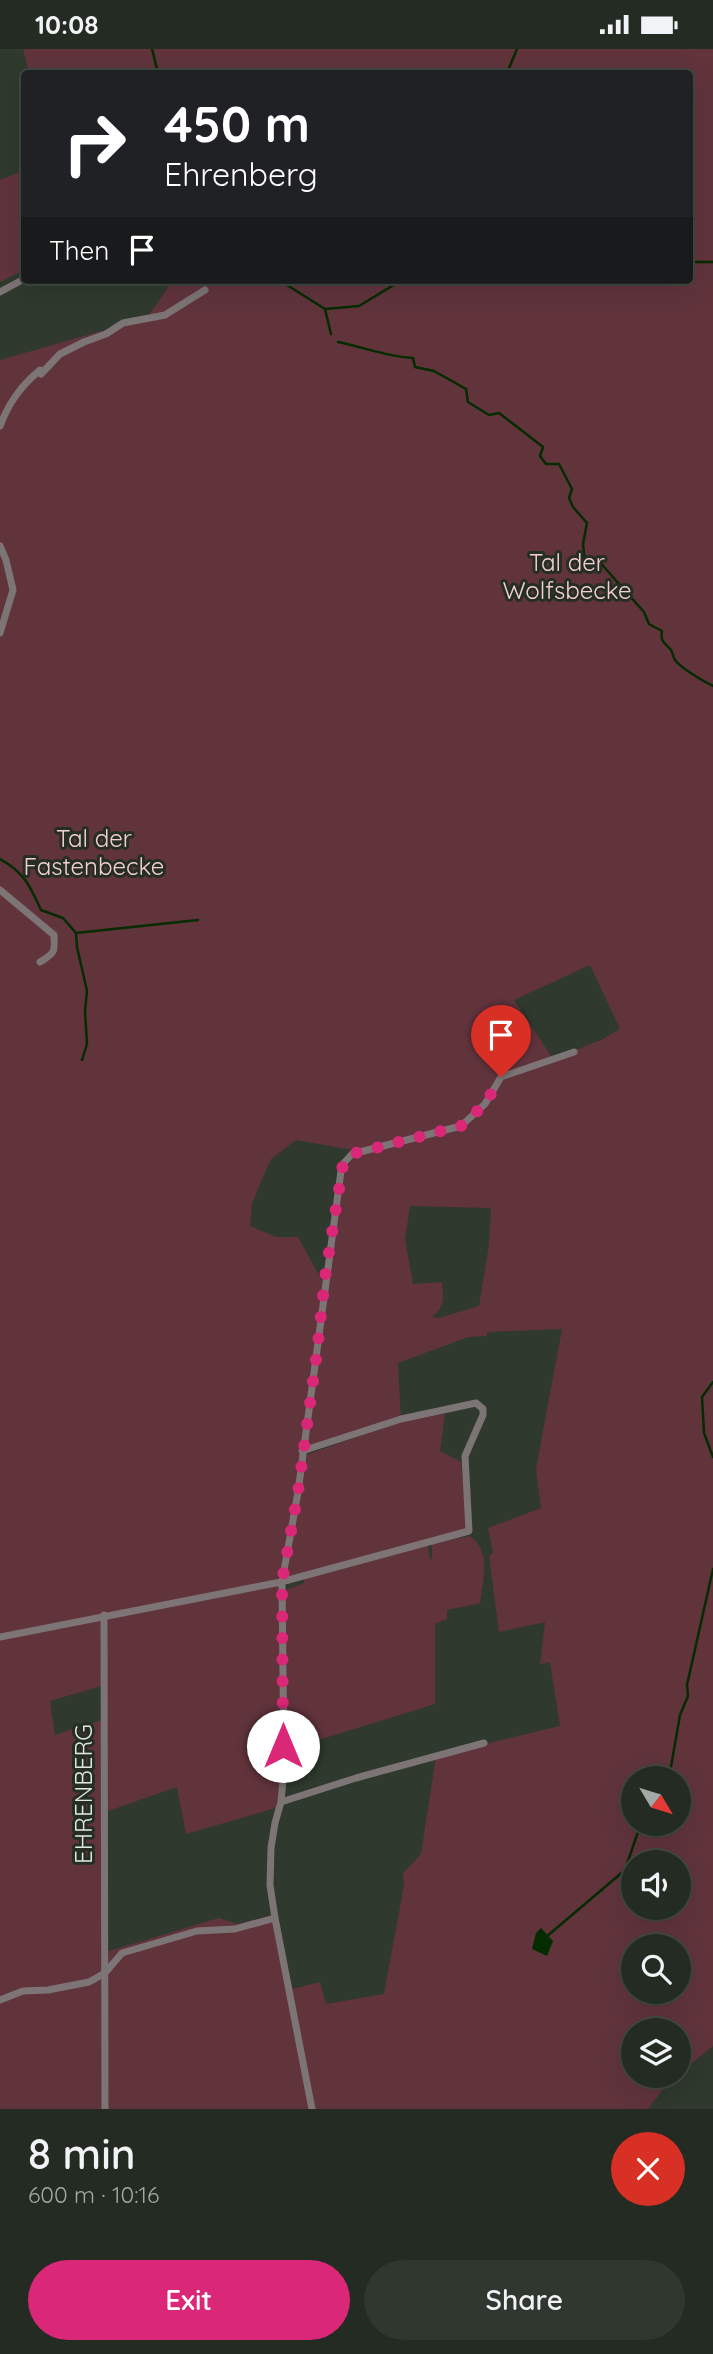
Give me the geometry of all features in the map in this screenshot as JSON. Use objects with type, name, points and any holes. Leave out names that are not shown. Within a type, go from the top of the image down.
[{"type":"street","points":[[0,292],[21,281]]},
{"type":"street","points":[[0,426],[8,405],[19,389],[40,370],[43,372],[60,354],[106,334],[123,323],[165,315],[205,290]]},
{"type":"street","points":[[0,546],[13,590],[0,633]]},
{"type":"street","points":[[0,890],[54,935],[52,955],[40,962]]},
{"type":"street","points":[[312,2109],[275,1918],[271,1885],[271,1848],[281,1802],[284,1768],[282,1582],[298,1492],[325,1277],[343,1164],[352,1154],[461,1126],[485,1104],[501,1077],[574,1052]]},
{"type":"street","points":[[0,1637],[282,1582],[469,1531],[465,1457],[483,1415],[483,1409],[476,1403],[401,1419],[302,1451]]},
{"type":"street","name":"EHRENBERG","points":[[104,1615],[105,2109]]},
{"type":"street","points":[[281,1802],[356,1778],[484,1743]]},
{"type":"street","points":[[0,2000],[23,1991],[48,1990],[89,1982],[105,1973],[122,1953],[197,1931],[235,1929],[275,1918]]},
{"type":"green space","points":[[23,49],[713,49],[713,2046],[691,2064],[691,2018],[621,2018],[621,2088],[664,2088],[648,2109],[0,2109],[0,360],[147,318],[170,284],[693,284],[693,70],[28,70]],"holes":[[[590,965],[620,1029],[601,1040],[553,1059],[514,1000]],[[296,1140],[358,1151],[344,1171],[327,1281],[321,1279],[298,1237],[276,1237],[250,1226],[252,1203],[271,1159]],[[410,1206],[491,1208],[489,1245],[479,1306],[439,1318],[432,1317],[442,1305],[442,1282],[413,1284],[405,1239]],[[562,1329],[536,1469],[541,1508],[488,1528],[493,1553],[489,1556],[499,1632],[545,1622],[540,1664],[550,1662],[560,1726],[436,1756],[421,1854],[403,1873],[404,1885],[384,1994],[326,2004],[320,1982],[292,1989],[281,1932],[273,1915],[237,1924],[219,1918],[109,1951],[106,1963],[108,1811],[177,1787],[186,1834],[276,1808],[281,1783],[281,1583],[301,1454],[401,1421],[398,1363],[468,1337],[487,1336],[487,1332]],[[105,1685],[105,1719],[55,1735],[50,1701]]]},
{"type":"green space","points":[[21,171],[21,272],[0,282],[0,180]]},
{"type":"green space","points":[[445,1414],[440,1451],[461,1462],[467,1530],[427,1540],[430,1559],[432,1543],[470,1536],[477,1543],[484,1558],[484,1576],[480,1603],[447,1610],[447,1619],[435,1624],[435,1704],[286,1750],[283,1591],[304,1583],[304,1578],[313,1570],[287,1577],[304,1459],[308,1454],[401,1422]]},
{"type":"shaded area","points":[[541,1928],[553,1941],[547,1956],[532,1949],[536,1933]]},
{"type":"waterway","points":[[152,49],[157,70]]},
{"type":"waterway","points":[[508,70],[517,49]]},
{"type":"waterway","points":[[693,262],[713,262]]},
{"type":"waterway","points":[[285,284],[325,309],[331,334]]},
{"type":"waterway","points":[[325,309],[359,306],[395,284]]},
{"type":"waterway","points":[[338,342],[413,358],[415,367],[434,371],[466,389],[468,402],[489,415],[499,413],[543,447],[540,456],[546,464],[559,464],[572,489],[569,498],[573,507],[587,523],[583,544],[585,564],[591,569],[601,563],[644,612],[649,624],[662,631],[662,640],[675,660],[687,671],[713,686]]},
{"type":"waterway","points":[[0,859],[25,880],[41,910],[63,918],[76,933],[198,920]]},
{"type":"waterway","points":[[76,933],[87,991],[87,1044],[82,1060]]},
{"type":"waterway","points":[[713,1382],[702,1397],[704,1433],[713,1457]]},
{"type":"waterway","points":[[671,1766],[713,1569]]},
{"type":"waterway","points":[[546,1937],[625,1870],[637,1836]]},
{"type":"route","points":[[283,1746],[282,1582],[298,1492],[325,1277],[343,1164],[352,1154],[461,1126],[485,1104],[501,1077]]},
{"type":"park label","name":"Tal der Wolfsbecke","points":[[567,577]]},
{"type":"park label","name":"Tal der Fastenbecke","points":[[94,853]]}]
